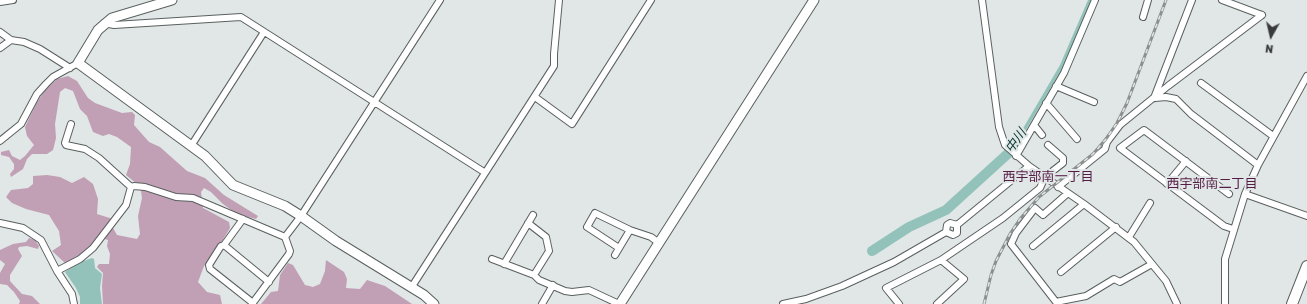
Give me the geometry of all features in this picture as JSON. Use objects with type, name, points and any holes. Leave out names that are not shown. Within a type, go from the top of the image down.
[{"type":"main road","points":[[1292,304],[1307,266]]},
{"type":"street","points":[[0,2],[13,0]]},
{"type":"street","points":[[0,142],[21,124],[38,94],[46,84],[53,77],[74,65],[104,23],[112,18],[172,0]]},
{"type":"street","points":[[285,236],[301,216],[440,0]]},
{"type":"street","points":[[411,288],[484,172],[535,97],[554,66],[559,0]]},
{"type":"street","points":[[535,97],[572,124],[651,0]]},
{"type":"street","points":[[492,259],[534,275],[539,280],[553,286],[572,292],[589,290],[619,304],[814,0]]},
{"type":"street","points":[[982,0],[999,127],[1006,145],[1016,156],[1029,166],[1129,237],[1141,249],[1166,281],[1177,304]]},
{"type":"street","points":[[1016,156],[1067,66],[1095,0]]},
{"type":"street","points":[[1143,17],[1148,0]]},
{"type":"street","points":[[1154,99],[1192,0]]},
{"type":"street","points":[[1058,187],[1105,149],[1107,142],[1120,125],[1212,52],[1262,15],[1222,0]]},
{"type":"street","points":[[104,23],[114,25],[236,16],[241,17],[484,172]]},
{"type":"street","points":[[0,32],[11,40],[24,42],[74,65],[205,156],[233,185],[285,206],[336,241],[424,295],[434,304]]},
{"type":"street","points":[[191,146],[264,32]]},
{"type":"street","points":[[0,48],[11,40]]},
{"type":"street","points":[[1225,304],[1224,259],[1245,194],[1273,136],[1307,76]]},
{"type":"street","points":[[1201,83],[1273,136]]},
{"type":"street","points":[[1056,86],[1094,102]]},
{"type":"street","points":[[1154,99],[1160,96],[1176,99],[1191,114],[1258,165]]},
{"type":"street","points":[[1046,103],[1077,139]]},
{"type":"street","points":[[71,124],[65,143],[66,145],[85,149],[99,158],[131,187],[145,187],[169,196],[193,198],[285,236],[290,251],[289,254],[253,304],[210,269],[209,265],[221,246],[224,245],[243,219]]},
{"type":"street","points":[[1034,125],[1042,135]]},
{"type":"street","points":[[1229,194],[1144,130],[1120,148],[1224,226],[1233,229]]},
{"type":"street","points":[[899,304],[886,288],[941,260],[1030,197],[1040,188],[1045,177],[1063,164],[1064,158],[1048,145]]},
{"type":"street","points":[[1167,184],[1186,161]]},
{"type":"street","points":[[783,304],[806,299],[842,286],[894,262],[946,232],[945,228],[950,223],[957,225],[1029,166]]},
{"type":"street","points":[[57,271],[80,259],[93,248],[126,205],[131,187]]},
{"type":"street","points":[[1068,193],[1043,215],[1035,208],[1016,233],[1011,244],[1056,302],[1086,296],[1114,279],[1120,282],[1152,264]]},
{"type":"street","points":[[1245,194],[1307,216]]},
{"type":"street","points":[[1033,246],[1084,204]]},
{"type":"street","points":[[1129,237],[1150,204]]},
{"type":"street","points":[[619,248],[587,227],[595,213],[630,230],[651,237],[659,243]]},
{"type":"street","points":[[504,264],[533,215]]},
{"type":"street","points":[[0,223],[23,228],[34,234],[45,247],[57,271],[72,294],[74,304]]},
{"type":"street","points":[[528,223],[546,237],[549,251],[534,275]]},
{"type":"street","points":[[1061,272],[1116,227]]},
{"type":"street","points":[[615,255],[630,230]]},
{"type":"street","points":[[224,245],[269,282]]},
{"type":"street","points":[[937,304],[964,279],[941,260]]},
{"type":"street","points":[[542,304],[553,286]]},
{"type":"shaded area","points":[[68,76],[77,81],[88,98],[95,103],[122,113],[132,112],[135,115],[134,125],[149,142],[160,147],[187,171],[205,178],[224,195],[258,216],[256,219],[237,214],[223,204],[211,192],[204,188],[201,192],[203,208],[229,222],[230,228],[211,259],[204,266],[198,282],[207,292],[220,295],[222,304],[103,304],[103,273],[97,267],[99,264],[109,264],[110,254],[107,246],[108,240],[98,237],[90,248],[66,264],[52,251],[61,245],[59,231],[49,215],[26,209],[12,203],[6,197],[11,190],[28,188],[33,184],[33,176],[47,175],[60,177],[72,183],[84,177],[93,184],[98,199],[97,214],[113,219],[113,228],[117,235],[137,239],[140,234],[138,216],[142,198],[141,191],[137,184],[126,175],[130,164],[131,147],[117,137],[109,134],[103,136],[93,132],[87,116],[80,109],[73,91],[65,88],[60,92],[55,124],[56,138],[53,150],[47,154],[32,154],[27,159],[23,169],[11,177],[10,174],[14,169],[14,164],[9,157],[1,155],[1,152],[9,150],[12,156],[20,160],[25,156],[34,145],[27,136],[25,127],[37,102],[45,90],[57,79]]},
{"type":"shaded area","points":[[29,238],[35,240],[39,246],[38,249],[27,246],[19,247],[18,249],[22,256],[10,275],[10,281],[22,294],[32,296],[40,304],[19,304],[20,301],[14,292],[7,285],[0,284],[0,273],[5,264],[0,260],[0,250],[13,244],[26,242]]},
{"type":"shaded area","points":[[326,260],[344,272],[347,279],[346,288],[360,289],[367,280],[385,286],[412,304],[261,304],[271,292],[278,291],[280,275],[288,263],[293,265],[305,285],[313,287],[320,284],[325,271]]},
{"type":"water","points":[[1088,0],[1092,0],[1061,71],[1014,150],[1011,149],[1060,65]]},
{"type":"water","points":[[92,258],[94,259],[95,268],[102,274],[100,288],[102,304],[80,304],[80,297],[76,288],[65,272],[78,263]]},
{"type":"waterway","name":"中川","points":[[872,251],[909,227],[946,210],[1013,149],[1017,142]]},
{"type":"railway","points":[[984,304],[996,261],[1010,234],[1020,219],[1039,197],[1093,154],[1117,123],[1127,103],[1166,0]]},
{"type":"district","name":"西宇部南一丁目","points":[[1048,177]]},
{"type":"district","name":"西宇部南二丁目","points":[[1212,184]]}]
